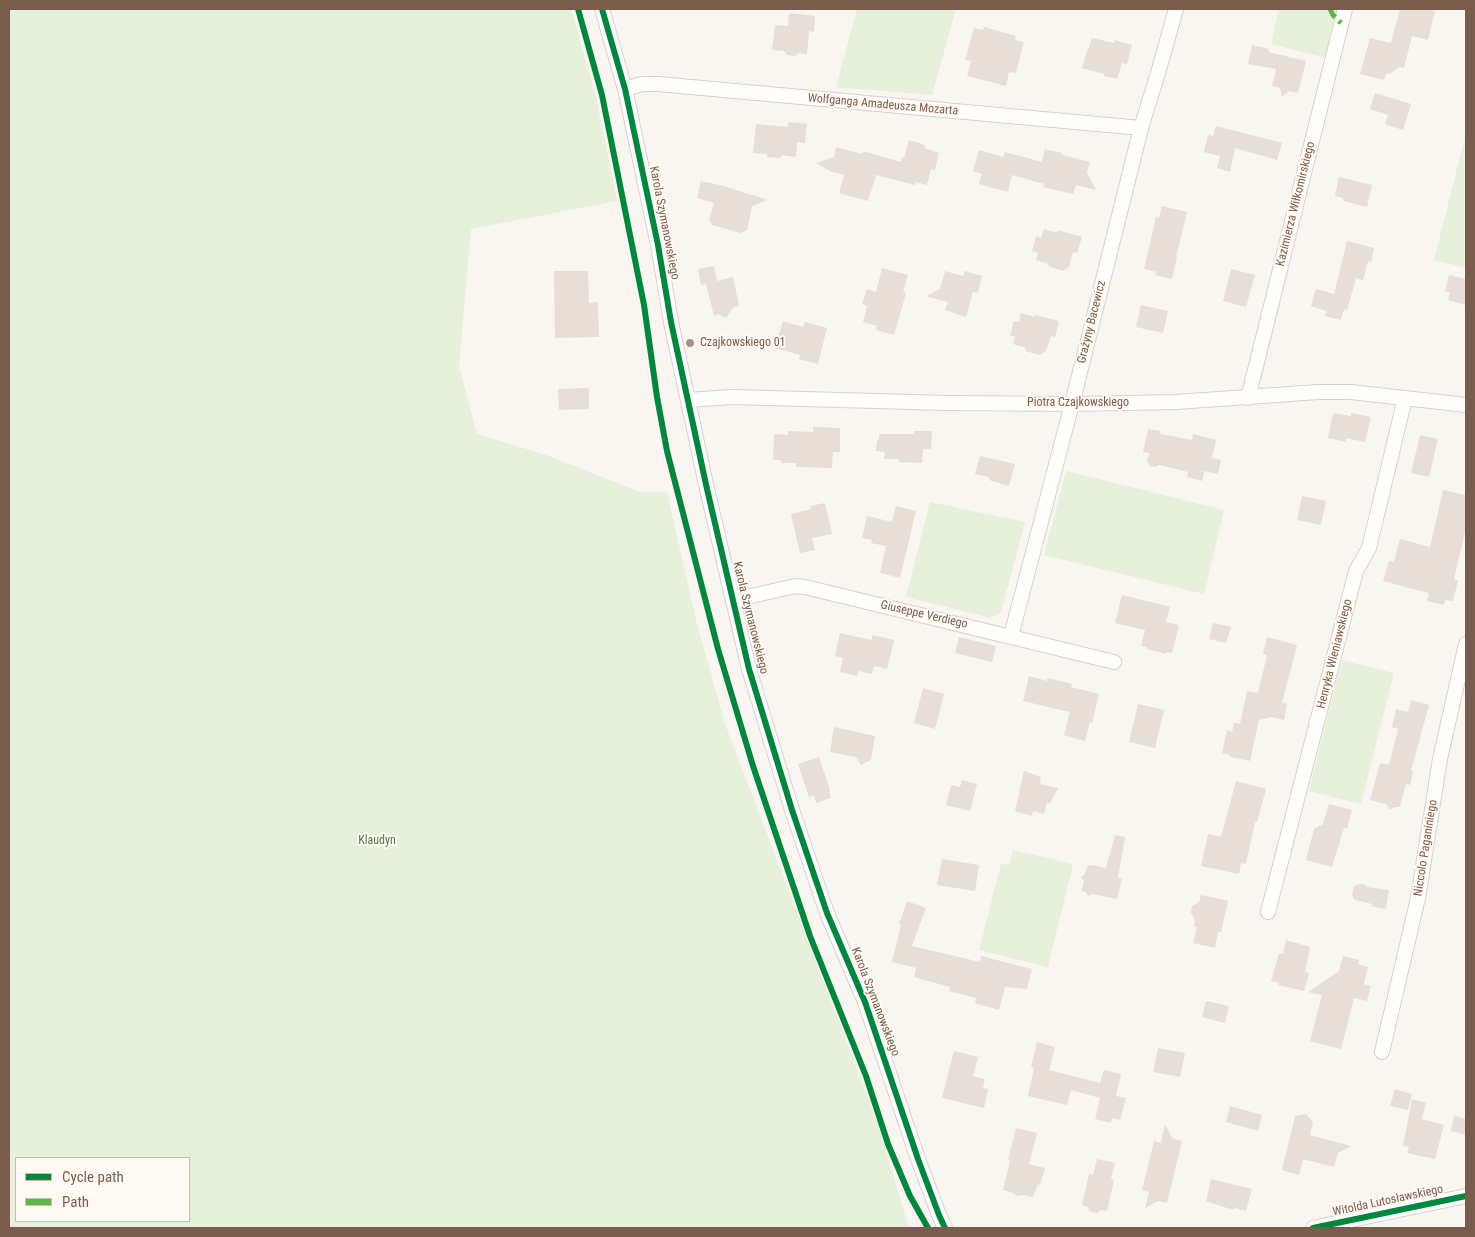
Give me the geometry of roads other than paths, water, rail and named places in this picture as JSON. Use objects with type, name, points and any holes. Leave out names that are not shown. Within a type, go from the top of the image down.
[{"type":"street","name":"Karola Szymanowskiego","points":[[602,9],[625,89],[658,245],[671,322],[707,489],[749,669],[792,810],[827,912],[871,1020],[939,1215],[946,1228]]},
{"type":"street","name":"Grażyny Bacewicz","points":[[1011,636],[1072,404],[1141,128],[1176,9]]},
{"type":"street","name":"Kazimierza Wiłkomirskiego","points":[[1248,398],[1345,9]]},
{"type":"street","name":"Wolfganga Amadeusza Mozarta","points":[[625,89],[642,84],[658,84],[1141,128]]},
{"type":"street","name":"Piotra Czajkowskiego","points":[[688,400],[732,397],[947,403],[1072,404],[1176,402],[1318,392],[1351,392],[1466,405]]},
{"type":"street","name":"Henryka Wieniawskiego","points":[[1268,912],[1356,571],[1369,548],[1405,398]]},
{"type":"street","name":"Giuseppe Verdiego","points":[[734,600],[788,587],[805,587],[1114,662]]},
{"type":"street","name":"Niccolo Paganiniego","points":[[1382,1052],[1418,898],[1440,760],[1466,644]]},
{"type":"street","name":"Witolda Lutosławskiego","points":[[1314,1228],[1351,1224],[1466,1196]]},
{"type":"place","name":"Czajkowskiego 01","points":[[690,343]]},
{"type":"park label","name":"Klaudyn","points":[[377,841]]}]
